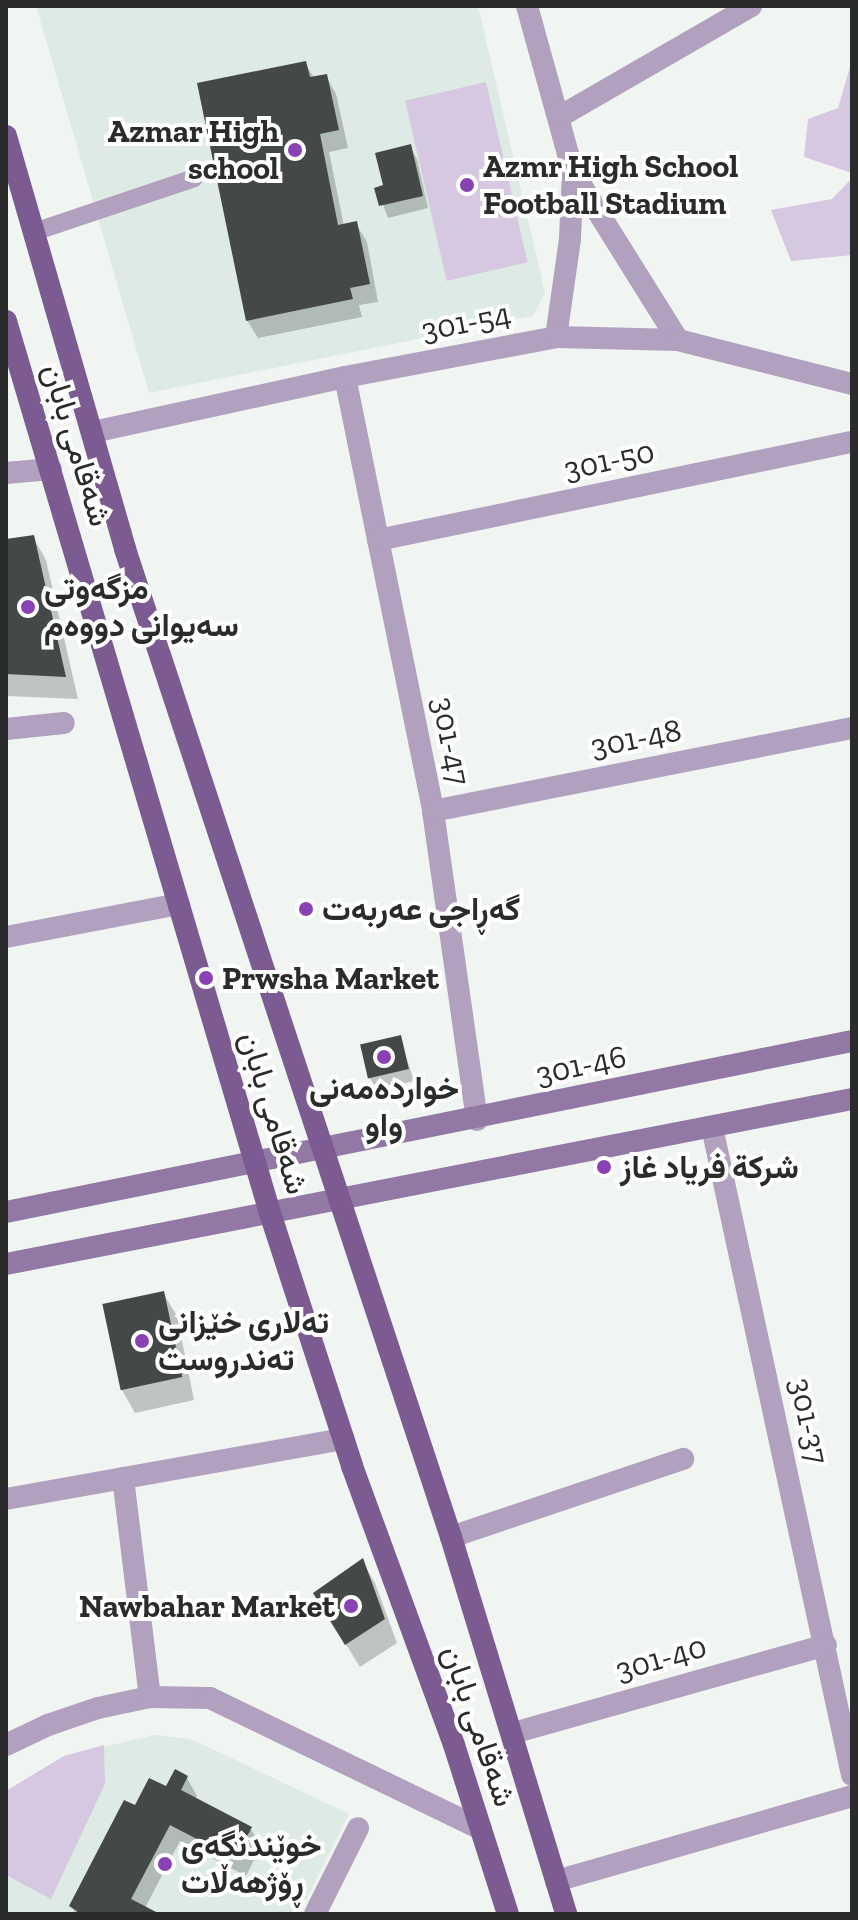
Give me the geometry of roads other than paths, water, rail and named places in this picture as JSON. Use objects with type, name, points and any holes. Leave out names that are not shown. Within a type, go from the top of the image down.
[{"type":"main road","points":[[6,136],[125,549],[451,1537],[566,1914]]},
{"type":"main road","name":"شەقامی بابان","points":[[6,321],[270,1213],[344,1439],[508,1914]]},
{"type":"main road","name":"301-46","points":[[6,1212],[254,1161],[477,1120],[852,1041]]},
{"type":"main road","points":[[6,1264],[852,1099]]},
{"type":"street","points":[[527,6],[573,172],[570,239],[556,337]]},
{"type":"street","points":[[559,117],[751,6]]},
{"type":"street","points":[[573,172],[678,340]]},
{"type":"street","name":"301-54","points":[[93,432],[345,377],[556,337],[678,340],[852,384]]},
{"type":"street","name":"301-47","points":[[345,377],[433,811],[477,1120]]},
{"type":"street","name":"301-50","points":[[378,540],[852,442]]},
{"type":"street","points":[[6,473],[51,469]]},
{"type":"street","points":[[6,729],[64,723]]},
{"type":"street","name":"301-48","points":[[433,811],[852,728]]},
{"type":"street","points":[[6,937],[179,904]]},
{"type":"street","name":"301-37","points":[[712,1127],[852,1775]]},
{"type":"street","points":[[6,1499],[344,1439]]},
{"type":"street","points":[[451,1537],[683,1459]]},
{"type":"street","points":[[123,1478],[150,1697]]},
{"type":"street","name":"301-40","points":[[513,1733],[826,1645]]},
{"type":"street","points":[[6,1745],[48,1725],[98,1708],[150,1697],[210,1698],[481,1829]]},
{"type":"street","points":[[556,1881],[852,1796]]},
{"type":"street","points":[[315,1914],[358,1828]]},
{"type":"lane","points":[[34,232],[194,178]]},
{"type":"place","name":"Azmar High school","points":[[295,150]]},
{"type":"place","name":"Azmr High School Football Stadium","points":[[467,185]]},
{"type":"place","name":"مزگەوتی سەیوانی دووەم","points":[[28,607]]},
{"type":"place","name":"گەڕاجی عەربەت","points":[[306,909]]},
{"type":"place","name":"Prwsha Market","points":[[206,978]]},
{"type":"place","name":"خواردەمەنی واو","points":[[384,1057]]},
{"type":"place","name":"شرکة فرياد غاز","points":[[604,1167]]},
{"type":"place","name":"تەلاری خێزانی تەندروست","points":[[142,1341]]},
{"type":"place","name":"Nawbahar Market","points":[[351,1606]]},
{"type":"place","name":"خوێندنگەی ڕۆژهەڵات","points":[[165,1864]]}]
